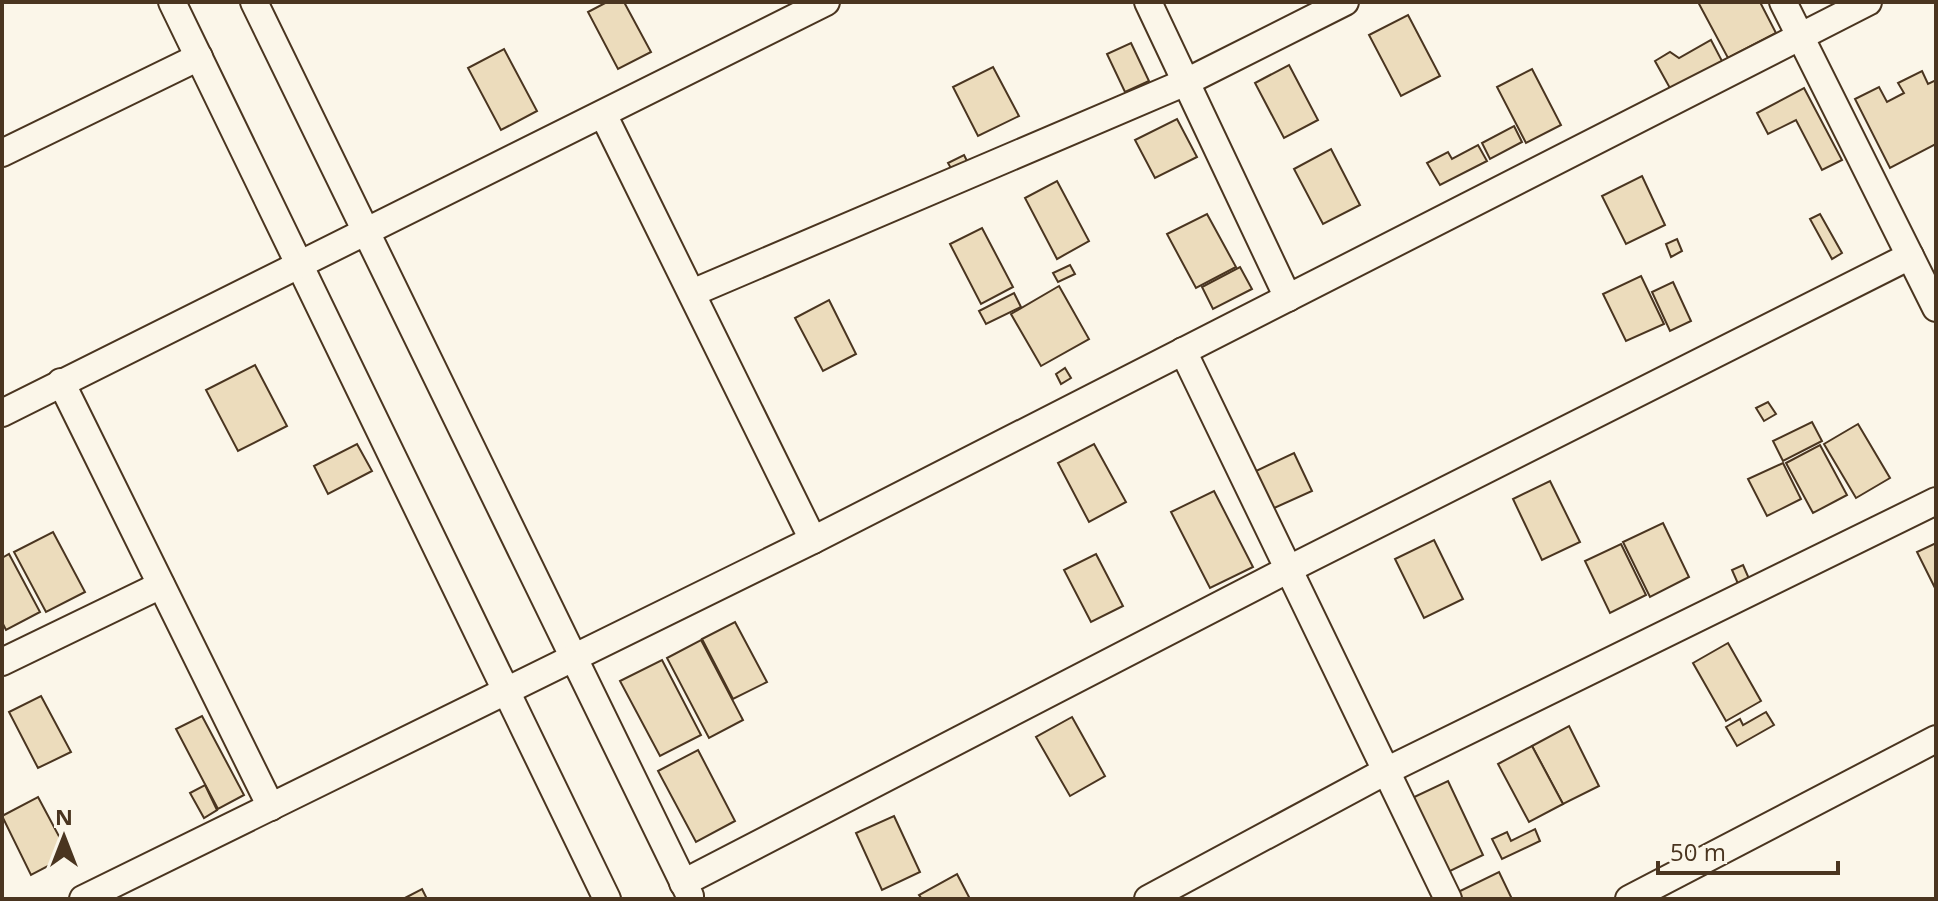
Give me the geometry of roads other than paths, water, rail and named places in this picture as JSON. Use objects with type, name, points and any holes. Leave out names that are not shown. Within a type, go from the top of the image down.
[{"type":"street","points":[[172,2],[607,899]]},
{"type":"street","points":[[2,413],[826,2]]},
{"type":"street","points":[[1148,2],[1288,298]]},
{"type":"street","points":[[692,293],[1186,82],[1345,2]]},
{"type":"street","points":[[1783,2],[1936,308]]},
{"type":"street","points":[[83,899],[813,540],[1868,2]]},
{"type":"street","points":[[258,3],[687,891],[1289,569],[1910,256]]},
{"type":"street","points":[[2,153],[199,57]]},
{"type":"street","points":[[603,114],[813,540]]},
{"type":"street","points":[[1183,351],[1448,899]]},
{"type":"street","points":[[61,382],[271,807]]},
{"type":"street","points":[[1148,899],[1386,771],[1936,501]]},
{"type":"street","points":[[2,662],[161,585]]},
{"type":"street","points":[[1629,899],[1936,739]]}]
